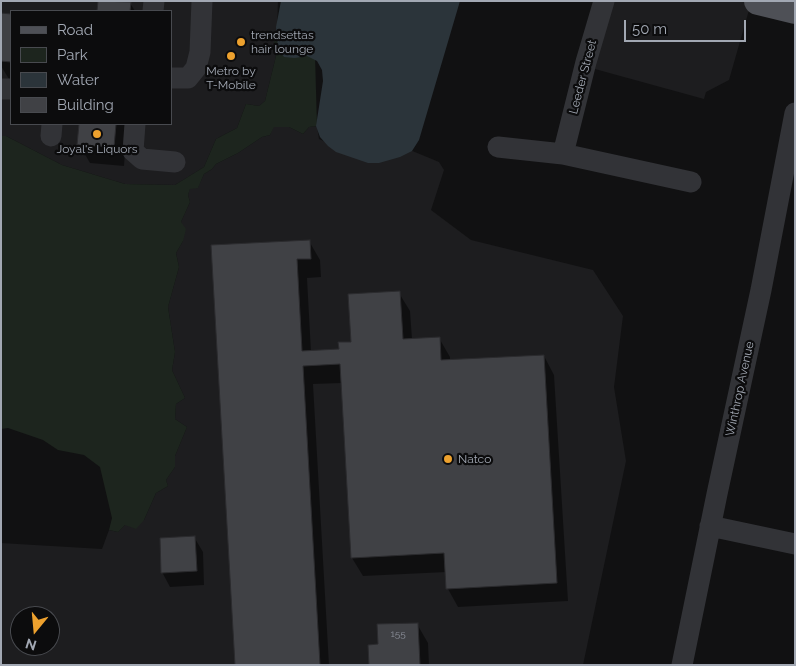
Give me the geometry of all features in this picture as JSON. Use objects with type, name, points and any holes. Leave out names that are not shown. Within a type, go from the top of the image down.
[{"type":"main road","points":[[758,1],[795,10]]},
{"type":"street","points":[[172,78],[188,78],[196,68],[200,52],[202,1]]},
{"type":"street","name":"Leeder Street","points":[[564,154],[586,62],[604,1]]},
{"type":"street","name":"Winthrop Avenue","points":[[682,665],[761,290],[795,113]]},
{"type":"street","points":[[135,125],[133,151],[142,159],[175,162]]},
{"type":"street","points":[[498,147],[564,154],[691,182]]},
{"type":"street","points":[[710,526],[795,544]]},
{"type":"shaded area","points":[[1,1],[278,1],[277,29],[273,49],[276,56],[265,101],[259,106],[246,104],[237,128],[216,139],[204,167],[175,185],[125,184],[62,165],[6,136],[1,136]]},
{"type":"shaded area","points":[[602,1],[747,1],[751,3],[729,80],[706,92],[704,99],[584,66]]},
{"type":"shaded area","points":[[317,126],[319,139],[328,143],[410,150],[439,162],[444,170],[431,210],[471,240],[593,270],[623,316],[614,387],[626,461],[583,665],[1,665],[1,543],[102,549],[109,530],[118,532],[125,525],[144,520],[156,493],[168,486],[166,480],[175,467],[175,456],[187,427],[175,419],[176,404],[185,398],[172,370],[175,352],[168,307],[179,267],[176,253],[183,241],[181,222],[190,202],[188,195],[190,188],[198,187],[204,174],[216,164],[238,153],[262,137],[270,135],[273,127],[289,127],[303,134],[309,127]]},
{"type":"green space","points":[[276,32],[315,55],[317,126],[309,127],[303,134],[289,127],[274,127],[270,135],[262,137],[238,153],[216,164],[204,174],[198,188],[190,189],[188,195],[190,202],[181,222],[186,229],[183,241],[176,253],[179,267],[168,307],[175,352],[172,370],[185,398],[176,404],[175,419],[187,427],[175,456],[175,467],[166,480],[168,486],[156,493],[144,520],[136,529],[125,525],[118,532],[109,530],[112,518],[100,467],[84,455],[58,450],[43,440],[8,428],[1,429],[1,136],[6,136],[62,165],[125,184],[175,185],[204,167],[216,139],[237,128],[246,104],[259,106],[265,101],[276,56],[273,49]]},
{"type":"water","points":[[281,1],[460,1],[419,140],[412,151],[400,157],[379,163],[368,163],[336,152],[320,137],[316,126],[323,81],[322,70],[317,61],[307,56],[284,57],[278,48],[276,27]]},
{"type":"building","points":[[98,1],[131,2],[130,10],[97,10]]},
{"type":"building","points":[[1,13],[10,14],[10,62],[1,61]]},
{"type":"building","name":"Joyal's Liquors","points":[[79,125],[116,125],[114,147],[77,145]]},
{"type":"building","name":"Natco","points":[[310,240],[311,259],[297,259],[302,351],[339,349],[338,342],[351,342],[348,294],[400,291],[403,339],[440,337],[441,360],[544,355],[557,583],[446,589],[444,553],[351,558],[340,364],[303,366],[320,665],[235,665],[211,245]]},
{"type":"building","points":[[195,536],[197,571],[161,573],[160,538]]},
{"type":"building","points":[[418,623],[420,665],[369,665],[368,645],[378,644],[377,624]]},
{"type":"place","name":"trendsettas hair lounge","points":[[241,42]]},
{"type":"place","name":"Metro by T-Mobile","points":[[231,56]]},
{"type":"place","name":"Joyal's Liquors","points":[[97,134]]},
{"type":"place","name":"Natco","points":[[448,459]]}]
